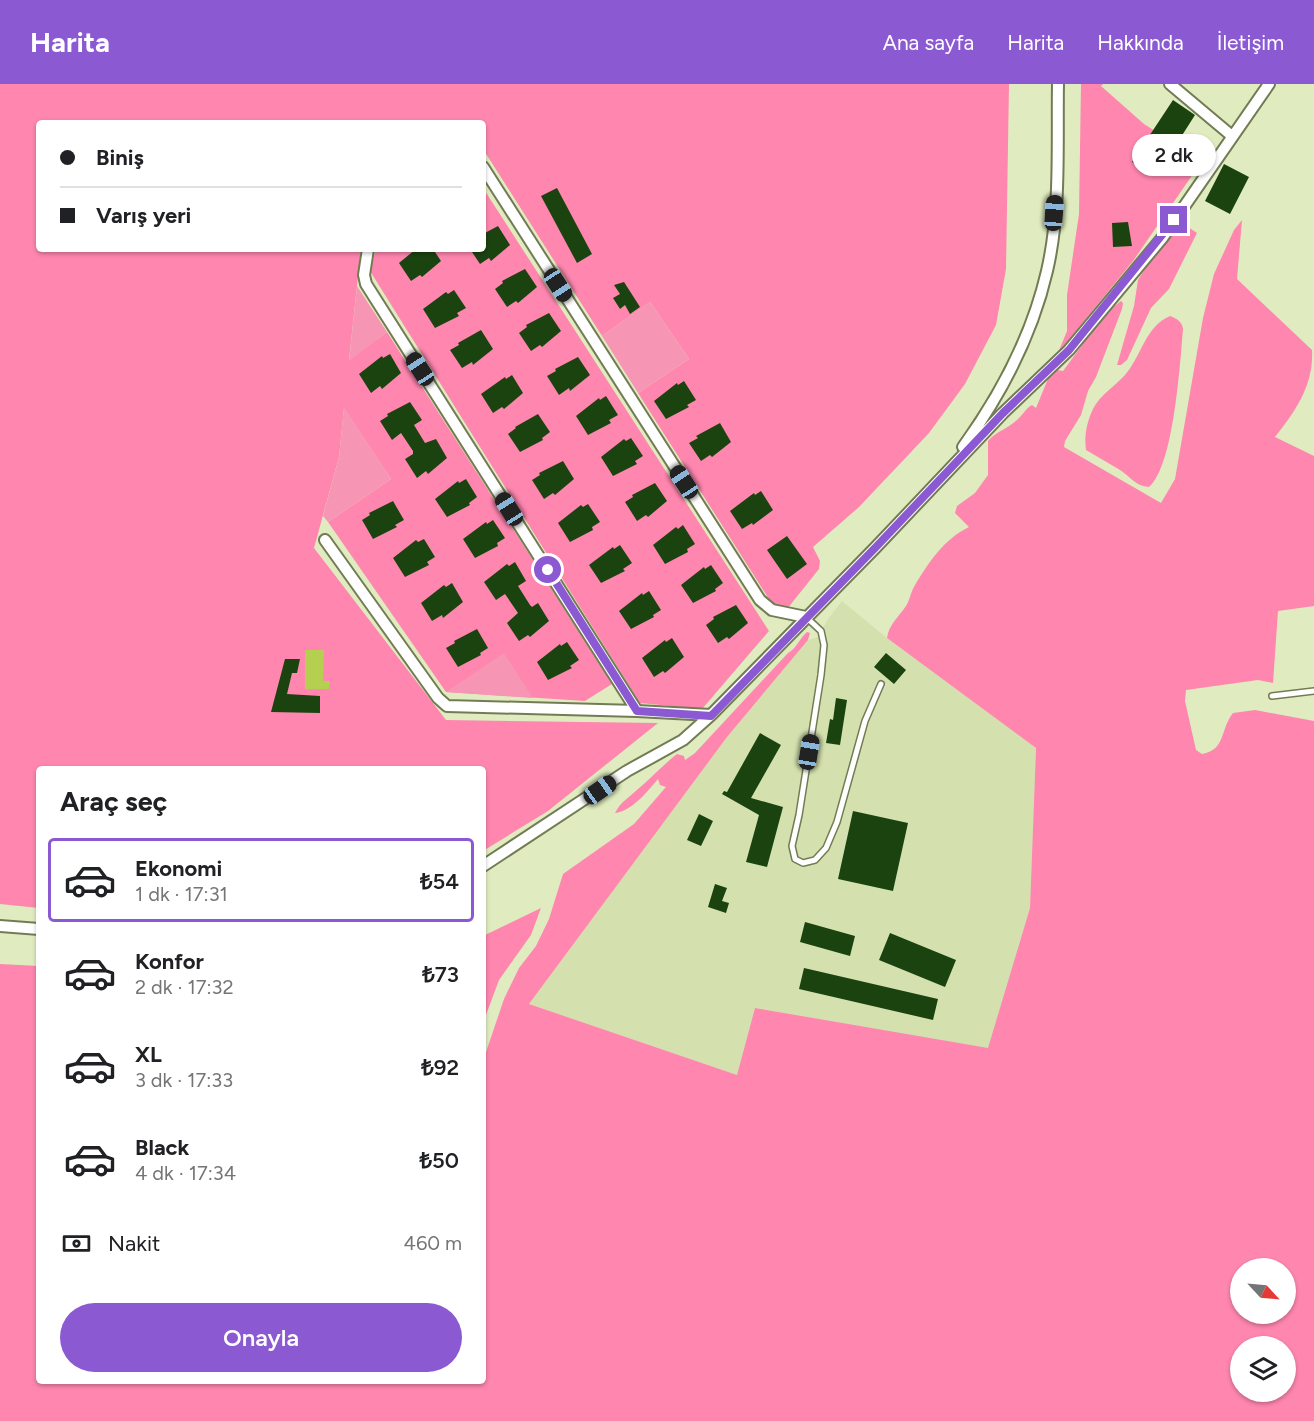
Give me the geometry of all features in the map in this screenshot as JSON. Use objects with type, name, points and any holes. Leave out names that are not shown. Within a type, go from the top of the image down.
[{"type":"street","points":[[937,482],[985,415],[1009,375],[1026,340],[1037,305],[1047,270],[1053,230],[1058,84]]},
{"type":"street","points":[[1170,84],[1232,136]]},
{"type":"street","points":[[486,864],[627,771],[683,740],[711,716],[1003,413],[1069,350],[1163,237],[1269,84]]},
{"type":"street","points":[[486,173],[760,600],[771,610],[806,617]]},
{"type":"street","points":[[368,252],[364,274],[366,284],[637,711]]},
{"type":"street","points":[[325,540],[438,698],[447,706],[637,711],[711,716]]},
{"type":"street","points":[[0,926],[36,929]]},
{"type":"lane","points":[[806,617],[822,631],[824,645],[800,815],[792,846],[795,859],[803,863],[815,861],[826,848],[837,822],[865,721],[881,684]]},
{"type":"lane","points":[[1272,696],[1314,691]]},
{"type":"shaded area","points":[[0,84],[1009,84],[1006,269],[996,325],[965,384],[929,433],[859,507],[813,547],[820,561],[819,569],[787,609],[774,607],[638,393],[689,359],[650,302],[602,336],[486,154],[486,120],[36,120],[36,252],[361,252],[349,360],[387,332],[612,684],[585,701],[446,692],[328,522],[391,479],[344,408],[339,457],[314,548],[446,720],[658,723],[548,811],[486,849],[486,766],[36,766],[36,908],[0,904]]},
{"type":"shaded area","points":[[1081,84],[1103,84],[1101,86],[1144,124],[1202,161],[1133,261],[1058,353],[1067,331],[1067,295],[1079,214]]},
{"type":"shaded area","points":[[486,193],[769,631],[702,709],[640,703],[370,271],[375,252],[486,252]]},
{"type":"shaded area","points":[[1242,220],[1237,279],[1312,350],[1310,375],[1302,397],[1290,418],[1275,437],[1314,456],[1314,606],[1278,611],[1273,683],[1258,680],[1186,690],[1185,701],[1196,750],[1202,754],[1210,752],[1219,743],[1233,713],[1255,710],[1314,721],[1314,1421],[0,1421],[0,964],[36,966],[36,1384],[486,1384],[486,1052],[504,999],[519,968],[536,946],[549,919],[563,874],[634,824],[666,787],[660,785],[658,779],[633,805],[615,813],[620,805],[677,754],[684,756],[685,760],[695,753],[807,632],[810,633],[808,640],[727,737],[529,1004],[737,1075],[755,1008],[988,1048],[1030,908],[1036,748],[887,638],[888,633],[932,560],[952,538],[969,527],[955,513],[957,506],[975,493],[988,475],[988,441],[1010,426],[1032,405],[1036,408],[1052,369],[1063,371],[1083,344],[1082,340],[1121,301],[1122,309],[1096,377],[1088,391],[1081,415],[1065,441],[1064,447],[1161,503],[1175,479],[1203,318],[1214,274],[1234,230]]},
{"type":"shaded area","points":[[1185,225],[1197,233],[1169,289],[1151,308],[1127,360],[1117,365],[1134,306],[1138,280],[1148,264]]},
{"type":"shaded area","points":[[357,286],[387,332],[349,361]]},
{"type":"shaded area","points":[[650,302],[689,359],[638,393],[602,336]]},
{"type":"shaded area","points":[[1170,316],[1180,322],[1183,329],[1178,388],[1164,458],[1158,476],[1149,487],[1137,483],[1086,450],[1086,434],[1089,419],[1096,404],[1125,375],[1149,334]]},
{"type":"shaded area","points":[[344,407],[391,479],[328,522],[323,516],[339,457]]},
{"type":"shaded area","points":[[842,601],[887,638],[1036,748],[1030,908],[988,1049],[755,1008],[737,1075],[529,1004],[727,737],[808,640],[818,637]]},
{"type":"shaded area","points":[[305,650],[324,650],[323,681],[330,681],[329,689],[305,689]]},
{"type":"shaded area","points":[[504,653],[533,698],[446,692]]},
{"type":"shaded area","points":[[541,908],[531,935],[499,980],[486,1015],[486,935]]},
{"type":"building","points":[[1173,100],[1195,115],[1181,137],[1177,135],[1149,174],[1132,162]]},
{"type":"building","points":[[1224,164],[1249,177],[1230,214],[1205,201]]},
{"type":"building","points":[[557,188],[592,254],[577,263],[541,196]]},
{"type":"building","points":[[1128,222],[1132,246],[1113,247],[1112,223]]},
{"type":"building","points":[[498,226],[510,245],[491,261],[489,258],[480,264],[472,252],[486,252],[486,232]]},
{"type":"building","points":[[412,252],[435,252],[441,261],[422,277],[420,275],[411,281],[399,263]]},
{"type":"building","points":[[525,269],[537,287],[518,303],[516,301],[507,307],[495,289],[503,283],[502,281]]},
{"type":"building","points":[[624,282],[640,307],[630,314],[625,305],[620,309],[613,298],[620,294],[614,285]]},
{"type":"building","points":[[454,290],[466,308],[457,313],[459,316],[435,328],[423,309],[446,292],[448,294]]},
{"type":"building","points":[[549,313],[561,331],[542,347],[540,345],[531,351],[519,333],[527,327],[526,325]]},
{"type":"building","points":[[481,330],[493,349],[473,365],[472,362],[462,368],[450,350]]},
{"type":"building","points":[[390,354],[401,373],[382,389],[380,386],[371,393],[359,374],[382,356],[383,358]]},
{"type":"building","points":[[578,357],[590,375],[570,391],[569,388],[559,395],[547,376]]},
{"type":"building","points":[[512,375],[523,393],[504,409],[502,407],[493,413],[481,394],[505,377],[506,379]]},
{"type":"building","points":[[684,381],[696,400],[687,405],[689,407],[666,419],[654,401],[677,383],[678,385]]},
{"type":"building","points":[[606,396],[618,415],[609,420],[611,423],[588,435],[576,416],[599,398],[600,400]]},
{"type":"building","points":[[410,402],[422,420],[414,425],[425,443],[436,439],[447,458],[428,474],[426,471],[417,478],[405,459],[413,454],[413,451],[401,433],[392,440],[380,421],[388,416],[387,414]]},
{"type":"building","points":[[538,414],[550,432],[542,438],[543,440],[520,452],[508,434],[515,427]]},
{"type":"building","points":[[720,423],[731,442],[712,457],[710,455],[701,461],[689,443],[698,438],[696,436]]},
{"type":"building","points":[[631,438],[643,456],[635,461],[637,464],[613,476],[601,457],[624,439],[626,441]]},
{"type":"building","points":[[563,461],[574,479],[555,495],[553,493],[544,499],[532,480],[540,475],[539,473]]},
{"type":"building","points":[[466,479],[477,497],[469,503],[470,505],[447,517],[435,499],[458,481],[459,483]]},
{"type":"building","points":[[655,483],[667,501],[648,517],[646,515],[637,521],[625,502],[633,497],[632,495]]},
{"type":"building","points":[[761,491],[773,510],[753,525],[752,523],[742,529],[730,511],[754,493],[755,495]]},
{"type":"building","points":[[393,501],[404,520],[395,525],[397,527],[373,539],[362,520],[370,515],[369,513]]},
{"type":"building","points":[[588,504],[600,522],[592,527],[593,530],[570,542],[558,523],[581,505],[583,507]]},
{"type":"building","points":[[493,520],[505,538],[497,543],[498,546],[475,558],[463,539],[486,522],[487,524]]},
{"type":"building","points":[[683,525],[695,544],[687,549],[688,552],[665,564],[653,545],[676,527],[678,529]]},
{"type":"building","points":[[787,536],[807,564],[787,579],[767,550]]},
{"type":"building","points":[[424,539],[435,557],[427,562],[429,565],[405,577],[393,558],[416,540],[418,542]]},
{"type":"building","points":[[620,545],[632,563],[623,569],[625,571],[601,583],[589,565],[613,547],[614,549]]},
{"type":"building","points":[[515,562],[526,581],[518,586],[532,607],[538,603],[549,621],[530,637],[528,635],[519,641],[507,623],[518,613],[505,594],[496,600],[484,582],[507,564],[509,566]]},
{"type":"building","points":[[711,565],[723,583],[715,589],[716,591],[693,603],[681,585],[704,567],[705,569]]},
{"type":"building","points":[[452,583],[463,602],[443,618],[442,615],[432,621],[421,603],[444,585],[446,587]]},
{"type":"building","points":[[649,591],[661,610],[653,615],[654,617],[631,629],[619,611],[642,593],[643,595]]},
{"type":"building","points":[[736,605],[748,623],[729,639],[727,637],[718,643],[706,625],[714,619],[713,617]]},
{"type":"building","points":[[477,629],[488,648],[480,653],[481,655],[458,667],[446,648]]},
{"type":"building","points":[[672,638],[684,657],[665,673],[663,671],[654,677],[642,658],[665,640],[666,642]]},
{"type":"building","points":[[567,642],[579,660],[570,666],[572,668],[548,680],[537,662],[560,644],[561,646]]},
{"type":"building","points":[[886,653],[906,670],[894,684],[874,667]]},
{"type":"building","points":[[285,659],[300,659],[297,673],[292,673],[287,694],[320,696],[320,713],[271,712]]},
{"type":"building","points":[[836,698],[847,700],[840,745],[826,743],[830,719],[833,720]]},
{"type":"building","points":[[760,733],[781,745],[751,798],[783,807],[767,867],[746,862],[759,815],[722,794],[724,791],[727,792]]},
{"type":"building","points":[[853,811],[908,823],[893,891],[838,879]]},
{"type":"building","points":[[699,814],[713,821],[701,846],[687,840]]},
{"type":"building","points":[[715,884],[727,888],[722,901],[729,903],[726,913],[708,907]]},
{"type":"building","points":[[805,922],[855,936],[850,956],[800,942]]},
{"type":"building","points":[[890,933],[956,960],[945,987],[879,960]]},
{"type":"building","points":[[804,968],[938,999],[933,1020],[799,989]]},
{"type":"route","points":[[548,570],[637,711],[711,716],[1003,413],[1069,350],[1163,237],[1174,220]]}]
